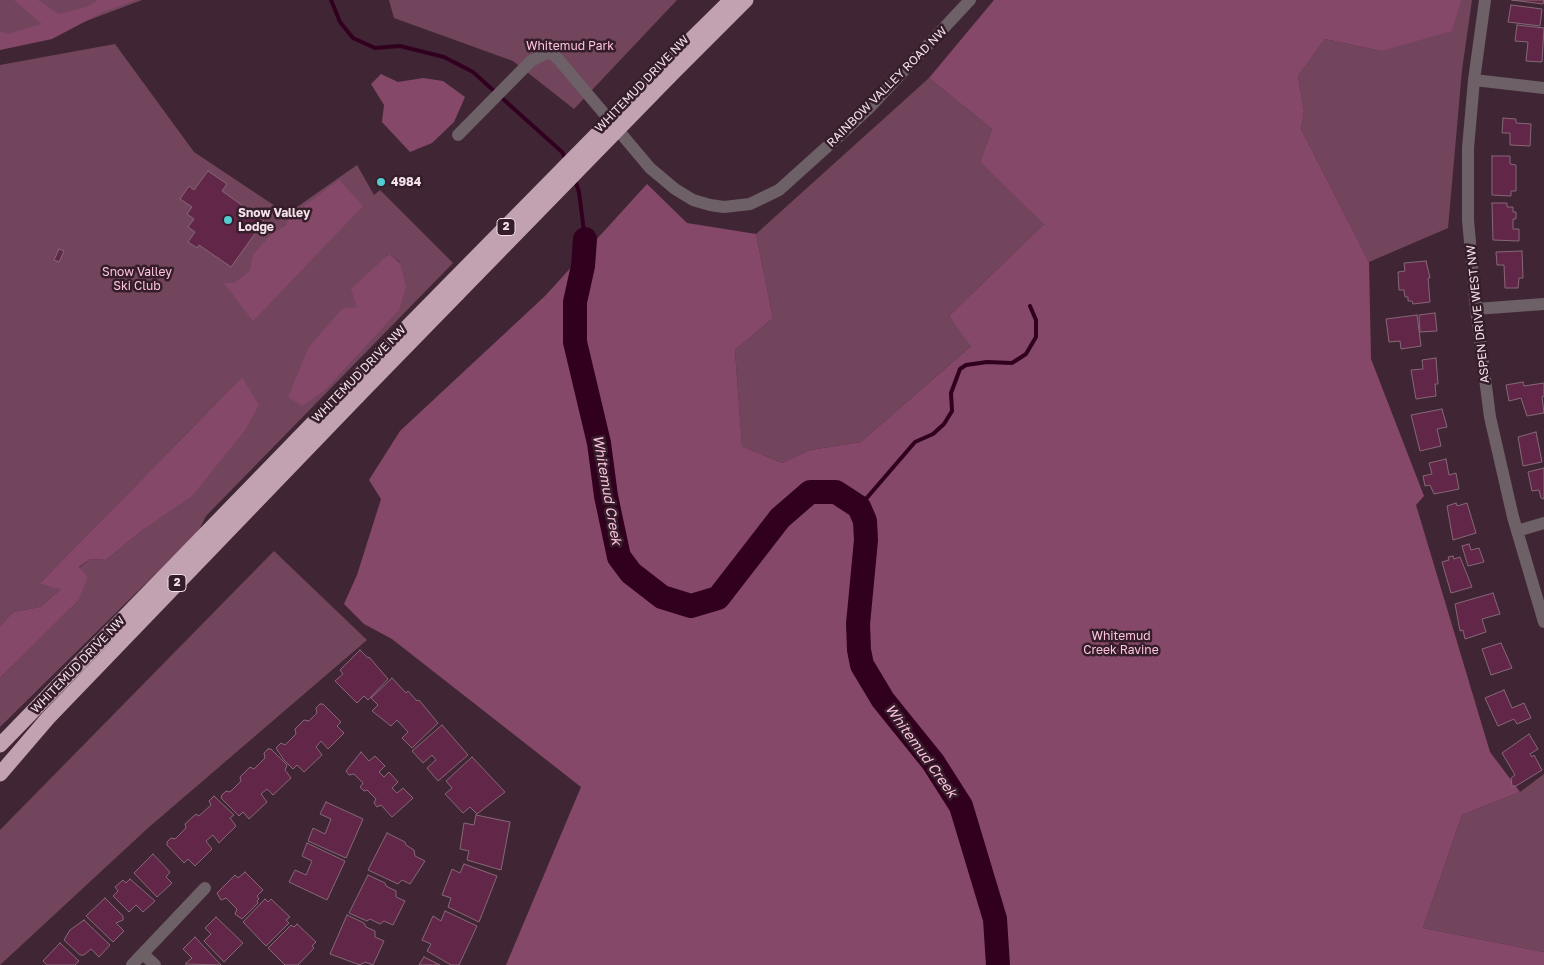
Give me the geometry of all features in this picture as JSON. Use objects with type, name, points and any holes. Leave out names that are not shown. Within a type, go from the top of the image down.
[{"type":"highway","name":"WHITEMUD DRIVE NW","points":[[0,745],[354,391],[666,73],[731,0]]},
{"type":"highway","name":"WHITEMUD DRIVE NW","points":[[666,73],[746,0]]},
{"type":"highway","name":"WHITEMUD DRIVE NW","points":[[0,774],[48,718],[354,391]]},
{"type":"street","name":"RAINBOW VALLEY ROAD NW","points":[[458,135],[532,62],[542,54],[553,54],[650,168],[675,189],[692,200],[710,206],[724,207],[750,204],[779,190],[852,124],[943,32],[970,0]]},
{"type":"street","name":"ASPEN DRIVE WEST NW","points":[[1485,0],[1474,80],[1468,148],[1468,207],[1476,309],[1490,417],[1517,531],[1544,622]]},
{"type":"street","points":[[1474,80],[1544,88]]},
{"type":"street","points":[[1476,309],[1544,304]]},
{"type":"street","points":[[1517,531],[1544,523]]},
{"type":"street","points":[[132,965],[204,888]]},
{"type":"street","points":[[143,954],[155,965]]},
{"type":"green space","points":[[0,0],[142,0],[52,34],[0,46]]},
{"type":"green space","points":[[14,0],[38,0],[59,14],[86,7],[98,0],[136,0],[103,12],[52,39],[0,50],[0,31],[8,34],[42,24]]},
{"type":"green space","name":"Whitemud Park","points":[[389,0],[677,0],[574,109],[513,61],[394,18]]},
{"type":"green space","name":"Whitemud Creek Ravine","points":[[994,0],[1461,0],[1452,31],[1381,51],[1325,39],[1298,76],[1304,111],[1301,129],[1369,262],[1371,359],[1424,496],[1416,505],[1490,752],[1520,792],[1462,815],[1423,928],[1544,952],[1544,965],[506,965],[581,787],[392,639],[364,624],[344,604],[357,575],[381,499],[369,480],[400,431],[545,296],[647,184],[687,223],[756,234],[773,318],[735,350],[742,446],[782,463],[810,450],[861,442],[971,346],[949,316],[1044,224],[980,162],[992,129],[929,78]]},
{"type":"green space","points":[[1460,0],[1472,0],[1462,70],[1448,228],[1369,262],[1301,129],[1304,111],[1298,76],[1325,39],[1381,51]]},
{"type":"green space","name":"Snow Valley Ski Club","points":[[115,44],[194,152],[287,214],[357,165],[374,195],[380,190],[453,263],[206,516],[198,532],[0,727],[0,678],[78,601],[79,568],[90,559],[106,560],[145,528],[242,377],[39,584],[62,588],[40,607],[13,612],[0,626],[0,65]],"holes":[[[388,254],[400,262],[358,307]]]},
{"type":"green space","points":[[381,74],[398,82],[423,78],[443,81],[465,97],[454,122],[432,143],[410,152],[382,122],[384,105],[371,84]]},
{"type":"green space","points":[[929,78],[992,129],[980,162],[1045,223],[949,316],[972,345],[861,442],[810,450],[782,463],[742,446],[735,350],[773,318],[756,234]]},
{"type":"green space","points":[[339,180],[363,206],[253,321],[224,283],[234,283],[250,271],[253,255],[272,233],[286,226],[289,217]]},
{"type":"green space","points":[[389,254],[400,263],[406,287],[399,310],[325,390],[302,406],[288,397],[309,347],[342,309],[357,307],[351,289]]},
{"type":"green space","points":[[242,377],[259,405],[245,430],[192,496],[145,528],[106,560],[90,559],[79,567],[88,577],[78,601],[0,678],[0,626],[13,612],[40,607],[61,589],[39,584]]},
{"type":"green space","points":[[274,551],[367,640],[148,828],[0,965],[0,830]]},
{"type":"green space","points":[[1544,774],[1544,952],[1423,928],[1462,815],[1520,792]]},
{"type":"building","points":[[1512,0],[1544,0],[1543,4]]},
{"type":"building","points":[[1511,5],[1542,9],[1540,26],[1508,22]]},
{"type":"building","points":[[1517,25],[1544,28],[1542,62],[1526,61],[1528,42],[1515,41]]},
{"type":"building","points":[[1503,118],[1516,119],[1516,123],[1531,124],[1530,146],[1510,145],[1510,133],[1502,133]]},
{"type":"building","points":[[1492,156],[1510,156],[1510,164],[1516,165],[1516,191],[1511,191],[1511,196],[1492,195]]},
{"type":"building","name":"Snow Valley Lodge","points":[[208,171],[227,184],[222,191],[264,221],[231,267],[199,245],[197,248],[188,242],[195,232],[188,227],[194,219],[187,214],[192,207],[180,199],[189,186],[194,190]]},
{"type":"building","points":[[1492,203],[1507,203],[1507,207],[1513,207],[1513,212],[1516,212],[1516,219],[1513,219],[1513,229],[1519,229],[1519,241],[1493,240]]},
{"type":"building","points":[[59,249],[64,251],[59,262],[54,260]]},
{"type":"building","points":[[1522,251],[1523,278],[1519,278],[1518,288],[1505,288],[1504,265],[1497,265],[1496,252]]},
{"type":"building","points":[[1426,261],[1430,278],[1428,278],[1430,302],[1413,304],[1412,301],[1408,301],[1408,297],[1405,297],[1404,290],[1399,290],[1398,272],[1405,271],[1404,263]]},
{"type":"building","points":[[1435,313],[1437,331],[1420,332],[1419,315]]},
{"type":"building","points":[[1417,315],[1421,346],[1401,349],[1400,341],[1389,342],[1386,319]]},
{"type":"building","points":[[1436,358],[1438,384],[1435,384],[1436,396],[1416,399],[1411,370],[1423,369],[1422,360]]},
{"type":"building","points":[[1523,382],[1524,386],[1544,383],[1544,396],[1542,397],[1544,413],[1527,416],[1521,398],[1509,401],[1506,385]]},
{"type":"building","points":[[1442,409],[1447,427],[1437,429],[1441,446],[1420,451],[1411,415]]},
{"type":"building","points":[[1536,432],[1542,462],[1523,466],[1518,437]]},
{"type":"building","points":[[1446,459],[1449,475],[1456,473],[1459,489],[1434,494],[1430,485],[1425,486],[1423,476],[1432,474],[1429,463]]},
{"type":"building","points":[[1544,468],[1544,499],[1541,498],[1539,490],[1532,491],[1528,472]]},
{"type":"building","points":[[1456,503],[1457,506],[1467,503],[1476,533],[1453,540],[1447,506]]},
{"type":"building","points":[[1469,544],[1471,550],[1479,548],[1484,562],[1468,566],[1462,546]]},
{"type":"building","points":[[1453,556],[1454,559],[1460,557],[1472,587],[1451,593],[1442,562],[1449,560],[1448,557]]},
{"type":"building","points":[[1493,593],[1500,614],[1482,619],[1486,632],[1465,639],[1463,630],[1460,631],[1455,604]]},
{"type":"building","points":[[1501,643],[1512,668],[1491,675],[1482,649]]},
{"type":"building","points":[[360,650],[369,657],[388,679],[368,700],[364,696],[357,703],[335,681],[343,674],[340,670]]},
{"type":"building","points":[[392,678],[406,693],[408,691],[417,701],[419,700],[438,723],[412,748],[402,738],[408,732],[397,720],[391,726],[372,711],[378,705],[371,698]]},
{"type":"building","points":[[1504,690],[1512,708],[1524,703],[1531,718],[1517,724],[1514,719],[1498,726],[1485,698]]},
{"type":"building","points":[[323,704],[341,722],[337,726],[344,733],[328,749],[321,741],[316,747],[322,755],[304,772],[297,765],[293,769],[276,748],[281,743],[285,745],[296,734],[295,729],[304,720],[309,721],[317,713],[316,708]]},
{"type":"building","points":[[442,725],[468,755],[438,781],[427,768],[436,760],[432,755],[423,763],[412,751]]},
{"type":"building","points":[[1529,734],[1538,749],[1530,754],[1532,757],[1534,755],[1542,770],[1516,786],[1512,786],[1511,778],[1515,775],[1502,753]]},
{"type":"building","points":[[271,749],[287,765],[285,770],[291,778],[273,795],[267,789],[261,794],[267,802],[249,819],[243,812],[239,816],[221,798],[222,795],[226,791],[230,792],[241,781],[240,777],[250,767],[254,769],[265,758],[264,753]]},
{"type":"building","points":[[361,752],[369,761],[375,756],[385,766],[379,772],[384,777],[389,772],[398,782],[392,788],[397,793],[403,788],[413,798],[392,817],[381,805],[377,807],[374,803],[376,799],[367,790],[364,791],[360,787],[363,783],[354,774],[349,775],[346,771]]},
{"type":"building","points":[[472,757],[505,792],[477,814],[470,807],[463,813],[445,794],[452,788],[446,781]]},
{"type":"building","points":[[214,796],[234,815],[230,818],[236,826],[219,843],[213,835],[206,841],[212,849],[195,866],[188,859],[184,863],[167,845],[167,842],[171,838],[175,839],[186,828],[185,824],[196,814],[199,816],[211,805],[209,801]]},
{"type":"building","points":[[326,802],[363,819],[346,858],[308,841],[313,828],[325,834],[331,819],[320,814]]},
{"type":"building","points":[[476,815],[510,822],[501,870],[467,860],[469,851],[460,849],[464,823],[474,825]]},
{"type":"building","points":[[387,833],[405,842],[406,845],[414,850],[415,856],[425,861],[410,884],[402,880],[398,884],[368,870]]},
{"type":"building","points":[[307,843],[345,861],[327,900],[289,882],[295,870],[306,875],[312,861],[302,856]]},
{"type":"building","points":[[153,854],[170,872],[166,877],[172,883],[157,897],[134,873]]},
{"type":"building","points":[[464,864],[497,876],[479,922],[448,907],[451,898],[442,895],[452,869],[460,873]]},
{"type":"building","points":[[245,872],[263,890],[257,896],[259,899],[258,903],[242,919],[235,914],[237,909],[226,898],[221,900],[217,893],[235,875],[238,878]]},
{"type":"building","points":[[368,875],[385,883],[386,886],[396,891],[396,897],[405,901],[393,925],[384,921],[380,924],[370,919],[367,921],[349,913]]},
{"type":"building","points":[[130,879],[155,901],[143,912],[136,905],[129,912],[113,896],[118,891],[115,887],[123,880],[126,883]]},
{"type":"building","points":[[105,898],[123,916],[123,920],[116,923],[124,931],[113,942],[86,916]]},
{"type":"building","points":[[265,899],[268,902],[271,899],[290,917],[286,920],[289,923],[266,946],[243,922]]},
{"type":"building","points":[[445,911],[477,926],[459,965],[451,965],[427,951],[431,944],[422,940],[433,916],[441,921]]},
{"type":"building","points":[[347,915],[364,923],[366,927],[375,931],[375,937],[384,941],[373,965],[365,962],[360,965],[330,954]]},
{"type":"building","points":[[216,917],[243,943],[224,962],[204,941],[211,934],[205,928]]},
{"type":"building","points":[[84,920],[110,945],[99,957],[91,949],[84,955],[80,955],[64,940],[70,930]]},
{"type":"building","points":[[297,924],[316,942],[312,946],[314,948],[298,965],[285,965],[268,948],[291,925],[294,927]]},
{"type":"building","points":[[195,937],[221,965],[185,964],[192,958],[183,949]]},
{"type":"building","points":[[60,943],[79,961],[75,965],[47,965],[43,961]]},
{"type":"building","points":[[424,957],[440,965],[419,965]]},
{"type":"waterway","name":"Whitemud Creek","points":[[331,0],[340,22],[353,38],[375,48],[400,46],[444,57],[473,72],[562,152],[566,160]]},
{"type":"waterway","name":"Whitemud Creek","points":[[575,180],[579,192],[585,239]]},
{"type":"waterway","name":"Whitemud Creek","points":[[585,239],[583,266],[575,302],[575,342],[599,443],[606,496],[619,557],[631,573],[662,597],[691,606],[718,598],[780,518],[810,492],[836,492],[859,507],[865,521],[866,540],[858,624],[859,650],[862,665],[883,700],[933,762],[961,806],[995,919],[998,965]]},
{"type":"waterway","points":[[859,507],[915,442],[933,434],[944,424],[952,411],[951,393],[960,369],[966,365],[987,362],[1012,363],[1026,354],[1036,337],[1036,320],[1030,306]]},
{"type":"place","name":"4984","points":[[381,182]]},
{"type":"place","name":"Snow Valley Lodge","points":[[228,220]]}]
